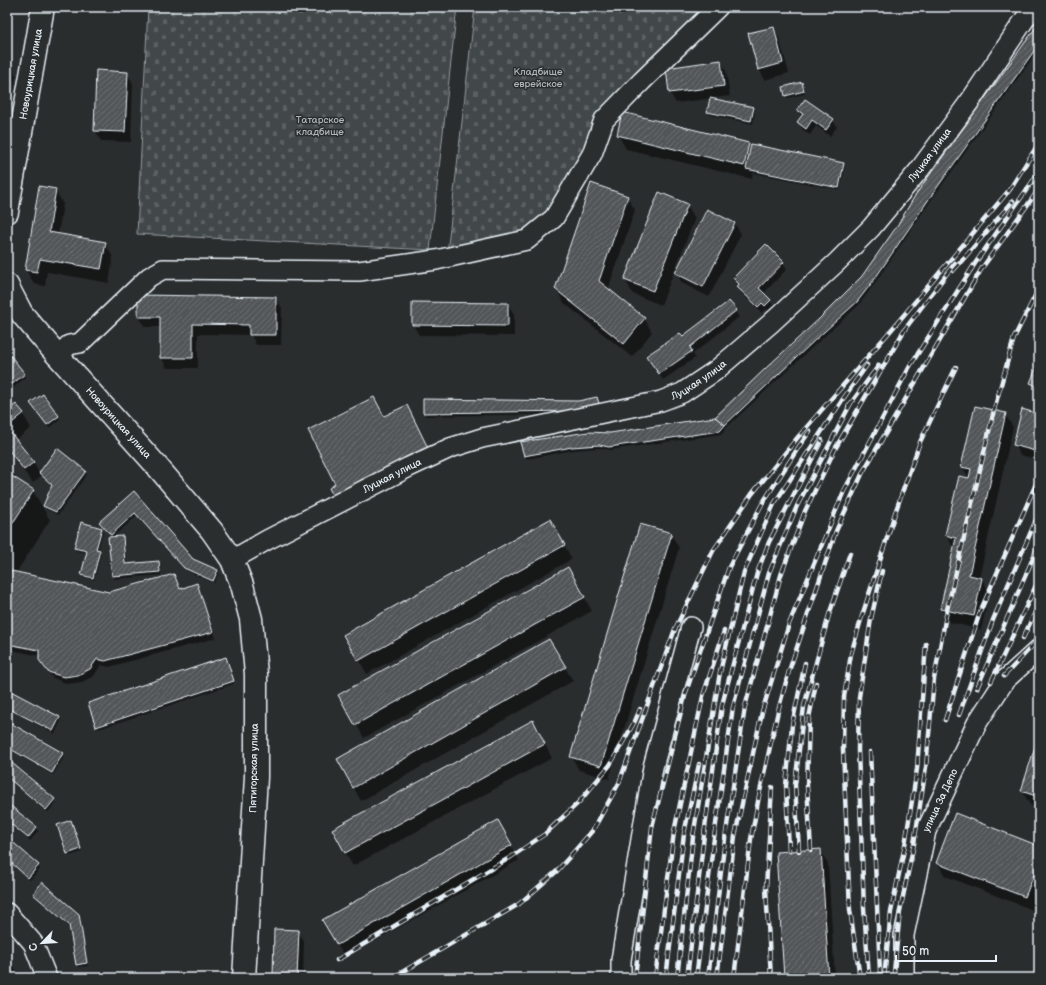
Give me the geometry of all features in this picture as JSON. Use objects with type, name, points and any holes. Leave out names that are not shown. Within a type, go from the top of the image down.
[{"type":"main road","name":"Новоурицкая улица","points":[[7,212],[43,7]]},
{"type":"main road","name":"Новоурицкая улица","points":[[7,285],[12,308],[22,314],[156,465],[212,530],[232,560]]},
{"type":"main road","name":"Пятигорская улица","points":[[232,560],[242,585],[251,619],[256,674],[256,777],[244,978]]},
{"type":"street","points":[[58,356],[69,345],[80,343],[149,277],[163,269],[359,271],[436,260],[527,240],[554,218],[592,154],[604,120],[718,7]]},
{"type":"street","name":"Луцкая улица","points":[[232,560],[267,540],[409,467],[450,448],[482,438],[661,401],[682,393],[715,371],[821,278],[871,228],[920,169],[970,101],[1033,7]]},
{"type":"street","points":[[621,978],[621,960],[653,767],[691,627]]},
{"type":"street","name":"улица За Депо","points":[[904,978],[904,936],[926,831],[977,724],[1005,680],[1039,649]]},
{"type":"street","points":[[7,913],[33,943],[47,978]]},
{"type":"green space","name":"Татарское кладбище","points":[[148,7],[457,7],[430,250],[137,234]]},
{"type":"green space","name":"Кладбище еврейское","points":[[475,7],[703,7],[597,117],[561,195],[536,227],[447,254]]},
{"type":"building","points":[[1039,23],[1039,44],[929,199],[874,280],[857,302],[725,425],[715,417],[819,319],[862,276],[897,226],[916,194]]},
{"type":"building","points":[[774,27],[783,63],[758,70],[748,33]]},
{"type":"building","points":[[721,60],[724,86],[669,93],[666,68]]},
{"type":"building","points":[[96,70],[128,72],[125,132],[94,131]]},
{"type":"building","points":[[802,82],[804,91],[785,96],[783,87]]},
{"type":"building","points":[[710,98],[754,107],[751,121],[707,112]]},
{"type":"building","points":[[805,99],[834,119],[826,130],[812,120],[806,129],[797,122],[803,114],[797,110]]},
{"type":"building","points":[[622,112],[749,143],[744,166],[617,135]]},
{"type":"building","points":[[751,144],[844,163],[839,188],[746,169]]},
{"type":"building","points":[[591,183],[628,196],[599,281],[645,318],[624,344],[555,289]]},
{"type":"building","points":[[39,186],[56,189],[49,232],[106,242],[101,269],[40,259],[37,272],[25,270]]},
{"type":"building","points":[[659,192],[688,204],[653,291],[624,280]]},
{"type":"building","points":[[707,209],[735,223],[703,287],[675,273]]},
{"type":"building","points":[[766,244],[784,262],[759,288],[771,300],[765,306],[762,303],[758,307],[737,287],[739,284],[733,278]]},
{"type":"building","points":[[138,295],[276,297],[276,335],[249,335],[249,325],[193,324],[193,358],[160,358],[160,317],[138,317]]},
{"type":"building","points":[[729,301],[737,310],[690,347],[692,351],[659,374],[646,356],[680,333],[683,336]]},
{"type":"building","points":[[412,302],[508,303],[508,326],[412,325]]},
{"type":"building","points":[[7,351],[25,374],[7,388]]},
{"type":"building","points":[[1039,361],[1039,387],[1030,383]]},
{"type":"building","points":[[43,394],[59,416],[47,425],[30,403]]},
{"type":"building","points":[[374,397],[384,416],[407,405],[429,450],[334,498],[329,488],[335,484],[308,430]]},
{"type":"building","points":[[597,397],[600,407],[578,411],[423,413],[423,399],[578,401]]},
{"type":"building","points":[[16,404],[24,413],[7,427],[7,411]]},
{"type":"building","points":[[975,406],[1006,413],[969,575],[982,578],[974,616],[940,609],[956,538],[945,535],[959,476],[969,478],[971,469],[961,467]]},
{"type":"building","points":[[1022,409],[1039,414],[1039,435],[1035,451],[1013,445]]},
{"type":"building","points":[[715,417],[725,425],[720,431],[609,447],[599,445],[572,447],[524,456],[520,442],[588,432],[610,433]]},
{"type":"building","points":[[7,428],[34,462],[24,470],[7,448]]},
{"type":"building","points":[[57,448],[86,471],[56,512],[43,506],[52,485],[39,473]]},
{"type":"building","points":[[7,473],[34,490],[7,532]]},
{"type":"building","points":[[134,491],[193,559],[218,570],[213,581],[184,568],[135,513],[111,535],[99,522]]},
{"type":"building","points":[[550,519],[565,545],[358,661],[343,635]]},
{"type":"building","points":[[81,522],[102,528],[96,549],[100,550],[93,578],[81,575],[87,551],[74,548]]},
{"type":"building","points":[[640,524],[672,533],[601,766],[570,757]]},
{"type":"building","points":[[123,536],[125,564],[159,561],[160,572],[112,576],[108,537]]},
{"type":"building","points":[[568,567],[585,597],[355,725],[338,695]]},
{"type":"building","points":[[7,570],[109,592],[174,574],[180,589],[197,583],[213,632],[105,661],[97,659],[90,669],[78,675],[64,677],[48,672],[39,660],[39,650],[7,644]]},
{"type":"building","points":[[549,639],[566,667],[353,788],[337,759]]},
{"type":"building","points":[[226,657],[234,681],[96,727],[88,703]]},
{"type":"building","points":[[7,689],[60,717],[53,731],[7,708]]},
{"type":"building","points":[[533,720],[545,744],[345,853],[332,829]]},
{"type":"building","points":[[7,721],[63,753],[52,773],[7,747]]},
{"type":"building","points":[[1039,734],[1039,797],[1021,791]]},
{"type":"building","points":[[12,763],[55,799],[46,810],[7,777],[7,769]]},
{"type":"building","points":[[7,803],[37,827],[28,838],[7,821]]},
{"type":"building","points":[[955,813],[1039,846],[1039,862],[1025,897],[936,863]]},
{"type":"building","points":[[71,820],[81,849],[67,854],[57,825]]},
{"type":"building","points":[[498,820],[512,845],[337,945],[322,920]]},
{"type":"building","points":[[7,837],[39,865],[28,878],[7,859]]},
{"type":"building","points":[[821,849],[829,978],[784,978],[776,852]]},
{"type":"building","points":[[42,882],[79,914],[87,963],[76,965],[69,925],[33,894]]},
{"type":"building","points":[[274,929],[299,930],[297,978],[273,978]]},
{"type":"railway","points":[[1008,192],[1039,143]]},
{"type":"railway","points":[[717,978],[735,836],[762,712],[789,624],[844,491],[910,366],[974,265],[1039,172]]},
{"type":"railway","points":[[392,978],[519,904],[557,871],[593,830],[619,783],[675,629],[713,551],[752,494],[798,437],[892,329],[1011,188]]},
{"type":"railway","points":[[734,978],[751,839],[778,711],[789,671],[836,531],[863,472],[982,268],[1039,189]]},
{"type":"railway","points":[[953,271],[1013,201]]},
{"type":"railway","points":[[902,333],[955,263]]},
{"type":"railway","points":[[894,978],[900,911],[914,844],[926,767],[934,679],[947,610],[994,410],[1014,338],[1039,288]]},
{"type":"railway","points":[[708,978],[725,839],[745,707],[781,575],[805,511],[835,449],[905,329]]},
{"type":"railway","points":[[677,978],[693,837],[720,672],[744,572],[774,504],[867,365]]},
{"type":"railway","points":[[848,407],[879,365]]},
{"type":"railway","points":[[860,978],[850,910],[843,749],[844,697],[851,654],[895,513],[920,442],[956,367]]},
{"type":"railway","points":[[696,978],[733,707],[769,573],[797,506],[851,403]]},
{"type":"railway","points":[[635,978],[652,827],[686,692],[729,567],[762,504],[810,431]]},
{"type":"railway","points":[[687,978],[704,835],[722,705],[757,573],[769,542],[822,440]]},
{"type":"railway","points":[[945,720],[980,612],[1039,477]]},
{"type":"railway","points":[[959,715],[993,620],[1039,513]]},
{"type":"railway","points":[[977,688],[1039,544]]},
{"type":"railway","points":[[799,851],[795,785],[804,706],[829,615],[850,553]]},
{"type":"railway","points":[[869,978],[864,908],[858,750],[859,697],[871,619],[882,571]]},
{"type":"railway","points":[[991,682],[1039,579]]},
{"type":"railway","points":[[1023,638],[1039,604]]},
{"type":"railway","points":[[655,978],[674,832],[703,696],[724,631]]},
{"type":"railway","points":[[1004,676],[1039,639]]},
{"type":"railway","points":[[884,978],[891,912],[905,845],[917,769],[926,644]]},
{"type":"railway","points":[[789,851],[786,786],[792,725],[805,663]]},
{"type":"railway","points":[[811,850],[807,786],[809,718],[816,683]]},
{"type":"railway","points":[[337,960],[511,857],[545,834],[579,802],[610,765],[635,721],[640,709]]},
{"type":"railway","points":[[870,752],[880,972]]},
{"type":"railway","points":[[666,978],[684,834],[699,764]]},
{"type":"railway","points":[[771,978],[766,888],[772,787]]}]
